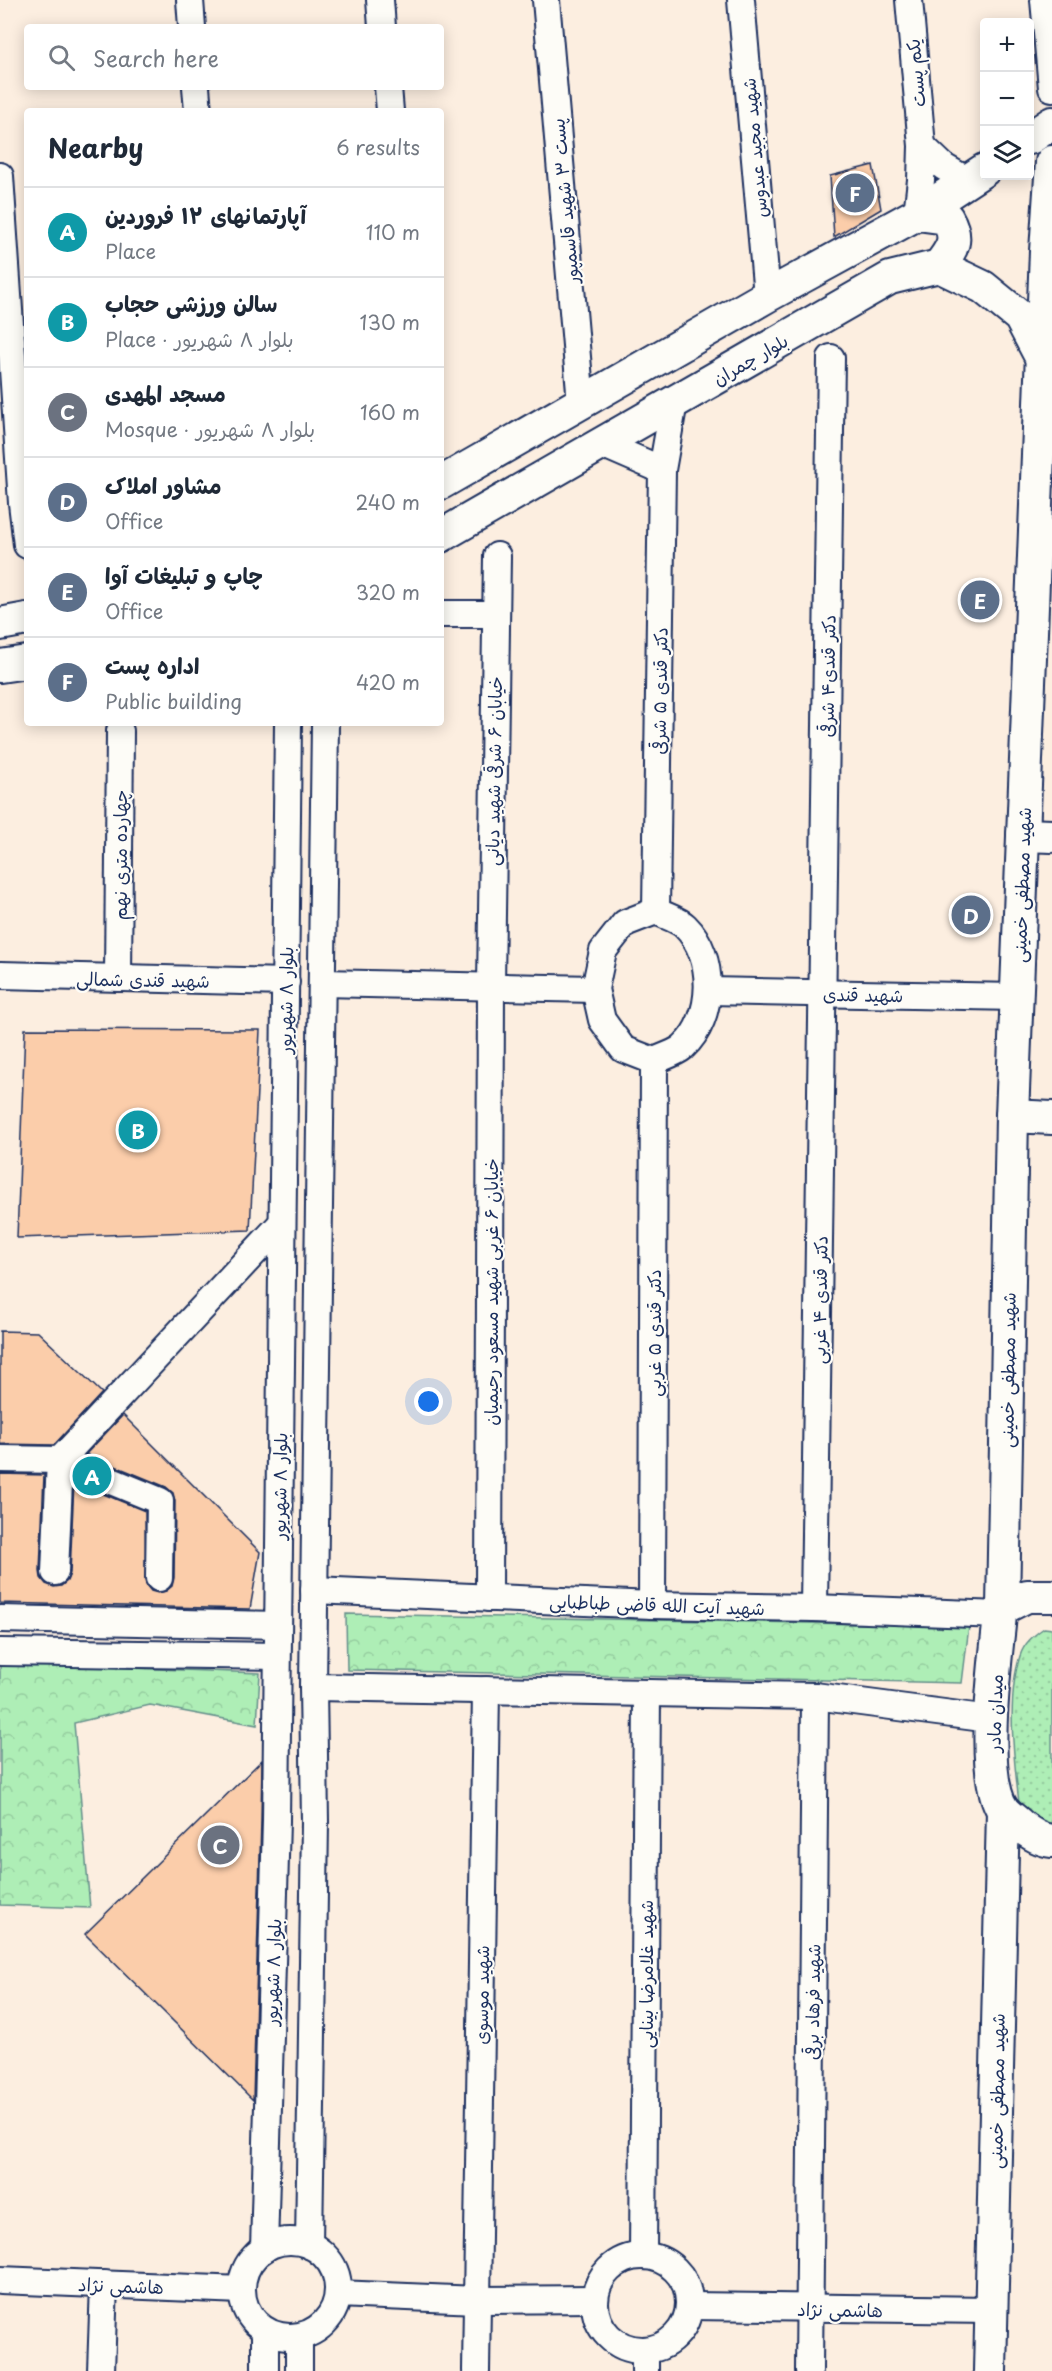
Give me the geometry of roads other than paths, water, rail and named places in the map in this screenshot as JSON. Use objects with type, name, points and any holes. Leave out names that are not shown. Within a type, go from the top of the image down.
[{"type":"main road","points":[[1034,135],[1052,123]]},
{"type":"main road","name":"شهید مصطفی خمینی","points":[[1001,1612],[1012,1116],[1017,997],[1038,835],[1042,359],[1052,162]]},
{"type":"main road","points":[[444,481],[767,296],[917,213],[976,176]]},
{"type":"main road","points":[[917,213],[947,218],[954,230],[951,250],[939,266],[983,286],[1020,317],[1042,359]]},
{"type":"main road","name":"بلوار چمران","points":[[444,534],[890,278],[939,266]]},
{"type":"main road","points":[[0,624],[24,620]]},
{"type":"main road","points":[[0,666],[24,662]]},
{"type":"main road","points":[[1012,1116],[1052,1118]]},
{"type":"main road","points":[[1001,1612],[1027,1596],[1052,1596]]},
{"type":"main road","name":"میدان مادر","points":[[1001,1612],[990,1719],[993,1786],[1003,1810],[1025,1830],[1045,1841],[1052,1841]]},
{"type":"main road","name":"شهید مصطفی خمینی","points":[[990,2371],[1003,1810]]},
{"type":"street","points":[[190,0],[192,24]]},
{"type":"street","points":[[380,0],[382,24]]},
{"type":"street","name":"پست ۳ شهید قاسمپور","points":[[546,0],[581,403]]},
{"type":"street","name":"شهید مجید عبدوس","points":[[741,0],[767,296]]},
{"type":"street","name":"یکم پست","points":[[909,0],[922,146],[917,213]]},
{"type":"street","points":[[1044,0],[1052,88]]},
{"type":"street","points":[[196,90],[198,108]]},
{"type":"street","points":[[388,90],[390,108]]},
{"type":"street","points":[[922,146],[944,167],[976,176]]},
{"type":"street","points":[[0,176],[11,504],[24,537]]},
{"type":"street","name":"دکتر قندی۴ شرقی","points":[[823,993],[831,358]]},
{"type":"street","name":"دکتر قندی ۵ شرقی","points":[[656,911],[662,470],[674,402]]},
{"type":"street","points":[[602,444],[662,470]]},
{"type":"street","name":"خیابان ۶ شرقی شهید دیانی","points":[[491,985],[497,556]]},
{"type":"street","points":[[444,614],[495,614]]},
{"type":"street","name":"بلوار ۸ شهریور","points":[[264,2249],[276,1821],[288,726]]},
{"type":"street","name":"بلوار ۸ شهریور","points":[[309,2245],[315,1822],[324,1687],[327,1591],[317,1357],[325,726]]},
{"type":"street","name":"چهارده متری نهم","points":[[118,978],[120,731]]},
{"type":"street","points":[[287,861],[324,862]]},
{"type":"street","points":[[656,911],[684,925],[703,954],[709,991],[702,1020],[683,1047],[654,1061],[623,1049],[602,1020],[595,989],[603,951],[625,923],[656,911]]},
{"type":"street","name":"شهید قندی شمالی","points":[[0,975],[286,982]]},
{"type":"street","points":[[322,983],[595,989]]},
{"type":"street","name":"خیابان ۶ غربی شهید مسعود رحیمیان","points":[[489,1598],[491,985]]},
{"type":"street","name":"شهید قندی","points":[[709,991],[1017,997]]},
{"type":"street","name":"دکتر قندی ۴ غربی","points":[[814,1608],[823,993]]},
{"type":"street","name":"دکتر قندی ۵ غربی","points":[[652,1605],[654,1061]]},
{"type":"street","points":[[55,1572],[60,1460],[282,1223]]},
{"type":"street","points":[[281,1357],[317,1357]]},
{"type":"street","points":[[0,1459],[60,1460],[160,1501],[159,1578]]},
{"type":"street","name":"شهید آیت الله قاضی طباطبایی","points":[[327,1591],[652,1605],[1001,1612]]},
{"type":"street","points":[[0,1619],[277,1625]]},
{"type":"street","points":[[0,1652],[277,1656]]},
{"type":"street","points":[[324,1687],[816,1696],[990,1719]]},
{"type":"street","name":"شهید موسوی","points":[[476,2371],[486,1690]]},
{"type":"street","name":"شهید غلامرضا بینایی","points":[[643,2256],[647,1693]]},
{"type":"street","name":"شهید فرهاد برقی","points":[[809,2371],[816,1696]]},
{"type":"street","points":[[276,1821],[315,1822]]},
{"type":"street","points":[[294,2241],[309,2245],[322,2253],[332,2265],[338,2279],[338,2294],[334,2310],[326,2322],[312,2332],[299,2337],[281,2337],[265,2331],[253,2321],[245,2306],[242,2290],[244,2274],[252,2260],[264,2249],[278,2242],[294,2241]]},
{"type":"street","points":[[643,2256],[658,2258],[671,2265],[681,2276],[687,2289],[689,2306],[687,2318],[674,2336],[656,2348],[645,2360],[609,2335],[597,2316],[595,2299],[605,2274],[615,2264],[629,2258],[643,2256]]},
{"type":"street","name":"هاشمی نژاد","points":[[0,2280],[242,2290]]},
{"type":"street","points":[[101,2371],[104,2284]]},
{"type":"street","points":[[338,2294],[477,2300],[595,2299]]},
{"type":"street","name":"هاشمی نژاد","points":[[689,2306],[991,2310]]},
{"type":"street","points":[[265,2331],[265,2371]]},
{"type":"street","points":[[299,2337],[299,2371]]},
{"type":"place","name":"اداره پست","points":[[855,193]]},
{"type":"place","name":"چاپ و تبلیغات آوا","points":[[980,600]]},
{"type":"place","name":"مشاور املاک","points":[[971,915]]},
{"type":"place","name":"سالن ورزشی حجاب","points":[[138,1130]]},
{"type":"place","name":"آپارتمانهای ۱۲ فروردین","points":[[92,1476]]},
{"type":"place","name":"مسجد المهدی","points":[[220,1845]]}]
